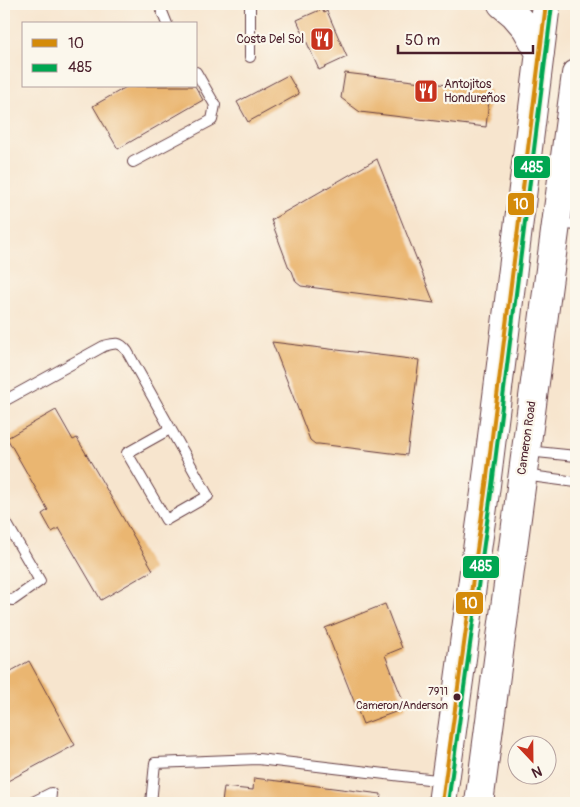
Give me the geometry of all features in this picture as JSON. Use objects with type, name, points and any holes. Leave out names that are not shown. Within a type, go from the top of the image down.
[{"type":"main road","points":[[502,4],[526,28],[540,53]]},
{"type":"main road","points":[[444,792],[486,485],[546,4]]},
{"type":"main road","name":"Cameron Road","points":[[478,803],[524,463],[566,224],[576,74]]},
{"type":"main road","points":[[486,485],[524,463]]},
{"type":"lane","points":[[159,4],[166,22]]},
{"type":"lane","points":[[250,4],[250,57]]},
{"type":"lane","points":[[133,162],[212,120],[216,105],[198,75]]},
{"type":"lane","points":[[4,401],[104,346],[116,343],[123,345],[208,496],[166,520],[127,453],[170,429]]},
{"type":"lane","points":[[524,463],[576,456]]},
{"type":"lane","points":[[524,463],[576,482]]},
{"type":"lane","points":[[4,519],[40,581],[13,600],[4,599]]},
{"type":"lane","points":[[151,803],[155,763],[258,759],[444,792]]},
{"type":"lane","points":[[31,803],[51,793],[50,803]]},
{"type":"building","name":"Costa Del Sol","points":[[322,9],[324,13],[327,11],[347,57],[319,70],[297,20]]},
{"type":"building","points":[[345,73],[490,90],[486,127],[360,112],[341,98]]},
{"type":"building","points":[[288,75],[299,94],[248,122],[237,102]]},
{"type":"building","points":[[124,88],[196,88],[203,100],[118,149],[93,106]]},
{"type":"building","points":[[377,159],[434,303],[301,286],[296,282],[289,268],[271,220]]},
{"type":"building","points":[[272,342],[419,360],[407,455],[315,444],[310,440]]},
{"type":"building","points":[[56,410],[73,440],[77,438],[153,570],[101,600],[59,528],[52,532],[42,514],[48,510],[7,438]]},
{"type":"building","points":[[385,604],[402,648],[385,655],[406,708],[363,724],[325,628]]},
{"type":"building","points":[[29,661],[75,745],[4,783],[4,675]]},
{"type":"building","points":[[254,778],[381,794],[380,803],[222,803],[224,787],[253,790]]},
{"type":"transit line","name":"10","points":[[442,803],[486,485],[546,4]]},
{"type":"transit line","name":"485","points":[[448,803],[492,486],[552,5]]},
{"type":"place","name":"Costa Del Sol","points":[[322,39]]},
{"type":"place","name":"Antojitos Hondureños","points":[[426,91]]},
{"type":"place","name":"7911 Cameron/Anderson","points":[[457,697]]}]
